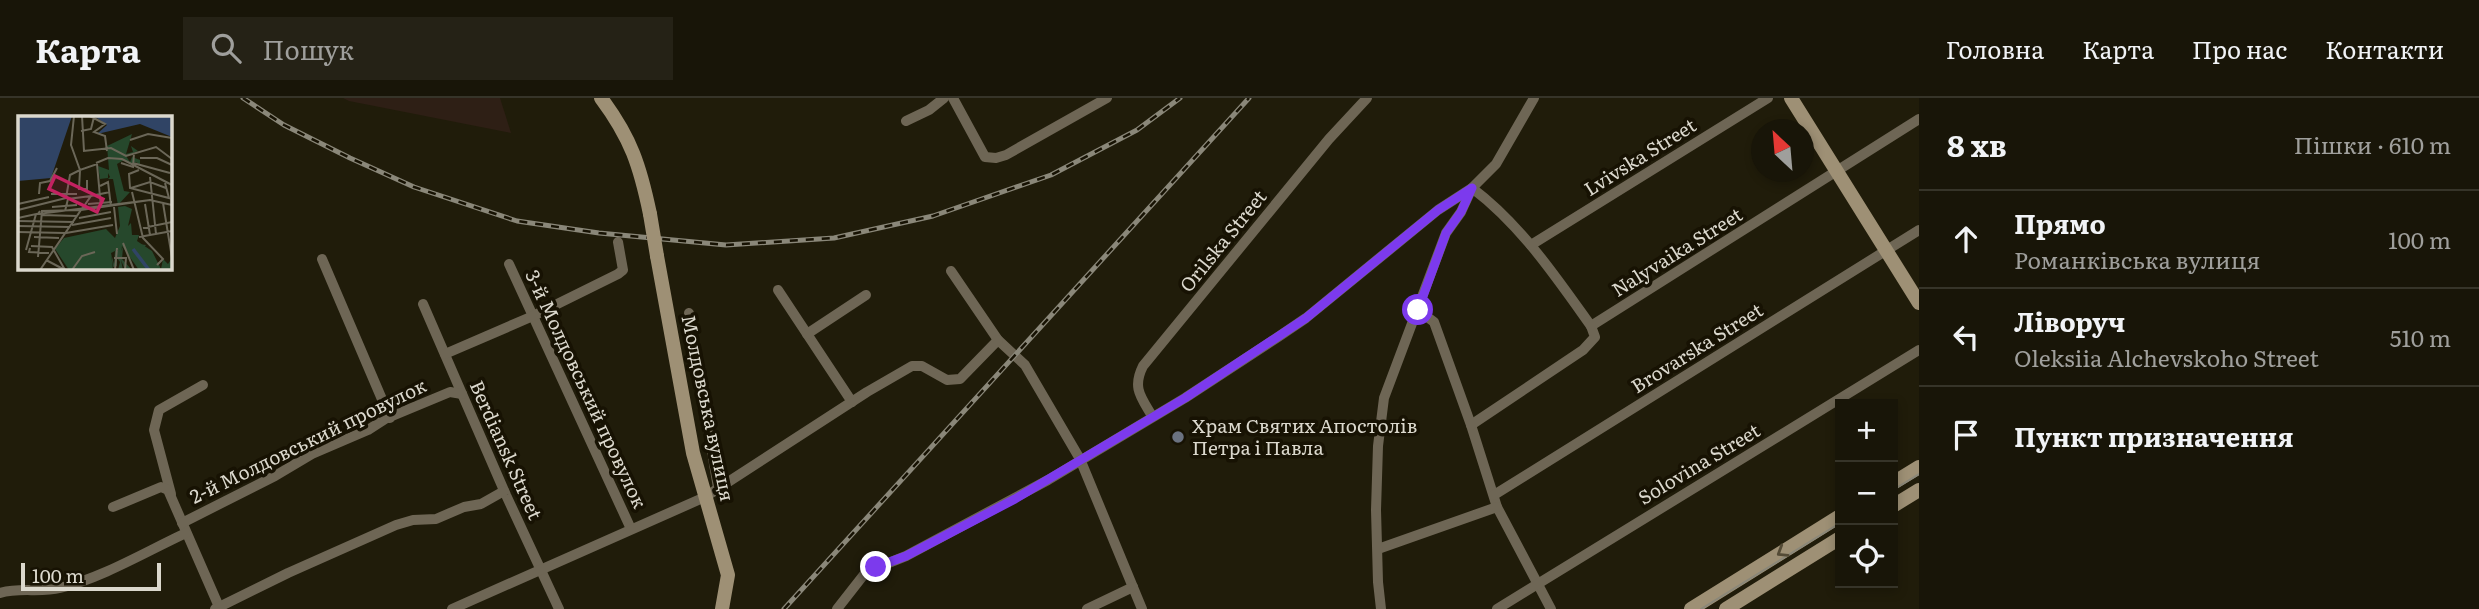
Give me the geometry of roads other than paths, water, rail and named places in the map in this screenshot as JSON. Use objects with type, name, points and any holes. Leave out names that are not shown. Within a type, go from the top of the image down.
[{"type":"main road","name":"Молдовська вулиця","points":[[601,98],[619,122],[640,169],[693,453],[728,575],[722,609]]},
{"type":"main road","points":[[1791,98],[1919,303]]},
{"type":"main road","points":[[1898,480],[1919,467]]},
{"type":"main road","points":[[1898,503],[1919,490]]},
{"type":"main road","points":[[1691,609],[1835,519]]},
{"type":"main road","points":[[1726,609],[1835,541]]},
{"type":"street","points":[[906,121],[929,110],[944,98]]},
{"type":"street","points":[[953,98],[985,157],[996,158],[1006,155],[1107,98]]},
{"type":"street","name":"Orilska Street","points":[[1152,416],[1136,386],[1143,366],[1329,139],[1367,98]]},
{"type":"street","points":[[837,609],[866,572],[906,556],[1026,493],[1185,398],[1306,318],[1438,210],[1472,188],[1496,164],[1534,98]]},
{"type":"street","name":"Lvivska Street","points":[[1531,245],[1768,98]]},
{"type":"street","name":"Nalyvaika Street","points":[[1591,326],[1919,119]]},
{"type":"street","points":[[1471,425],[1583,350],[1595,337],[1591,326],[1531,245],[1488,200],[1472,188]]},
{"type":"street","points":[[1381,609],[1376,510],[1378,446],[1384,398],[1446,233],[1461,212],[1472,188]]},
{"type":"street","name":"Brovarska Street","points":[[1378,549],[1496,501],[1919,230]]},
{"type":"street","points":[[445,354],[533,316],[623,270],[618,242]]},
{"type":"street","points":[[322,259],[390,418]]},
{"type":"street","name":"3-й Молдовський провулок","points":[[509,264],[631,529]]},
{"type":"street","points":[[951,271],[998,340],[1025,365],[1080,460],[1142,609]]},
{"type":"street","points":[[778,290],[852,402]]},
{"type":"street","points":[[807,334],[866,295]]},
{"type":"street","name":"Berdiansk Street","points":[[423,304],[445,354],[456,390],[559,609]]},
{"type":"street","points":[[1418,310],[1434,322],[1496,501],[1551,609]]},
{"type":"street","points":[[689,313],[718,488]]},
{"type":"street","points":[[453,609],[705,497],[852,402],[917,365],[941,379],[960,379],[998,340]]},
{"type":"street","name":"Solovina Street","points":[[1497,609],[1919,350]]},
{"type":"street","points":[[203,385],[159,410],[154,430],[171,494],[218,609],[230,600],[396,525],[413,520],[436,519],[481,504],[504,491]]},
{"type":"street","name":"2-й Молдовський провулок","points":[[0,593],[52,589],[137,558],[312,454],[456,390]]},
{"type":"street","points":[[113,507],[161,487],[171,494]]},
{"type":"street","points":[[1087,609],[1133,587]]},
{"type":"tram line","points":[[1898,487],[1919,474]]},
{"type":"tram line","points":[[1701,609],[1837,525]]},
{"type":"railway","points":[[243,98],[284,125],[414,187],[517,221],[599,233],[726,245],[834,238],[933,216],[1051,175],[1137,130],[1180,98]]},
{"type":"railway","points":[[784,609],[1249,98]]},
{"type":"place","name":"Храм Святих Апостолів Петра і Павла","points":[[1178,437]]}]
